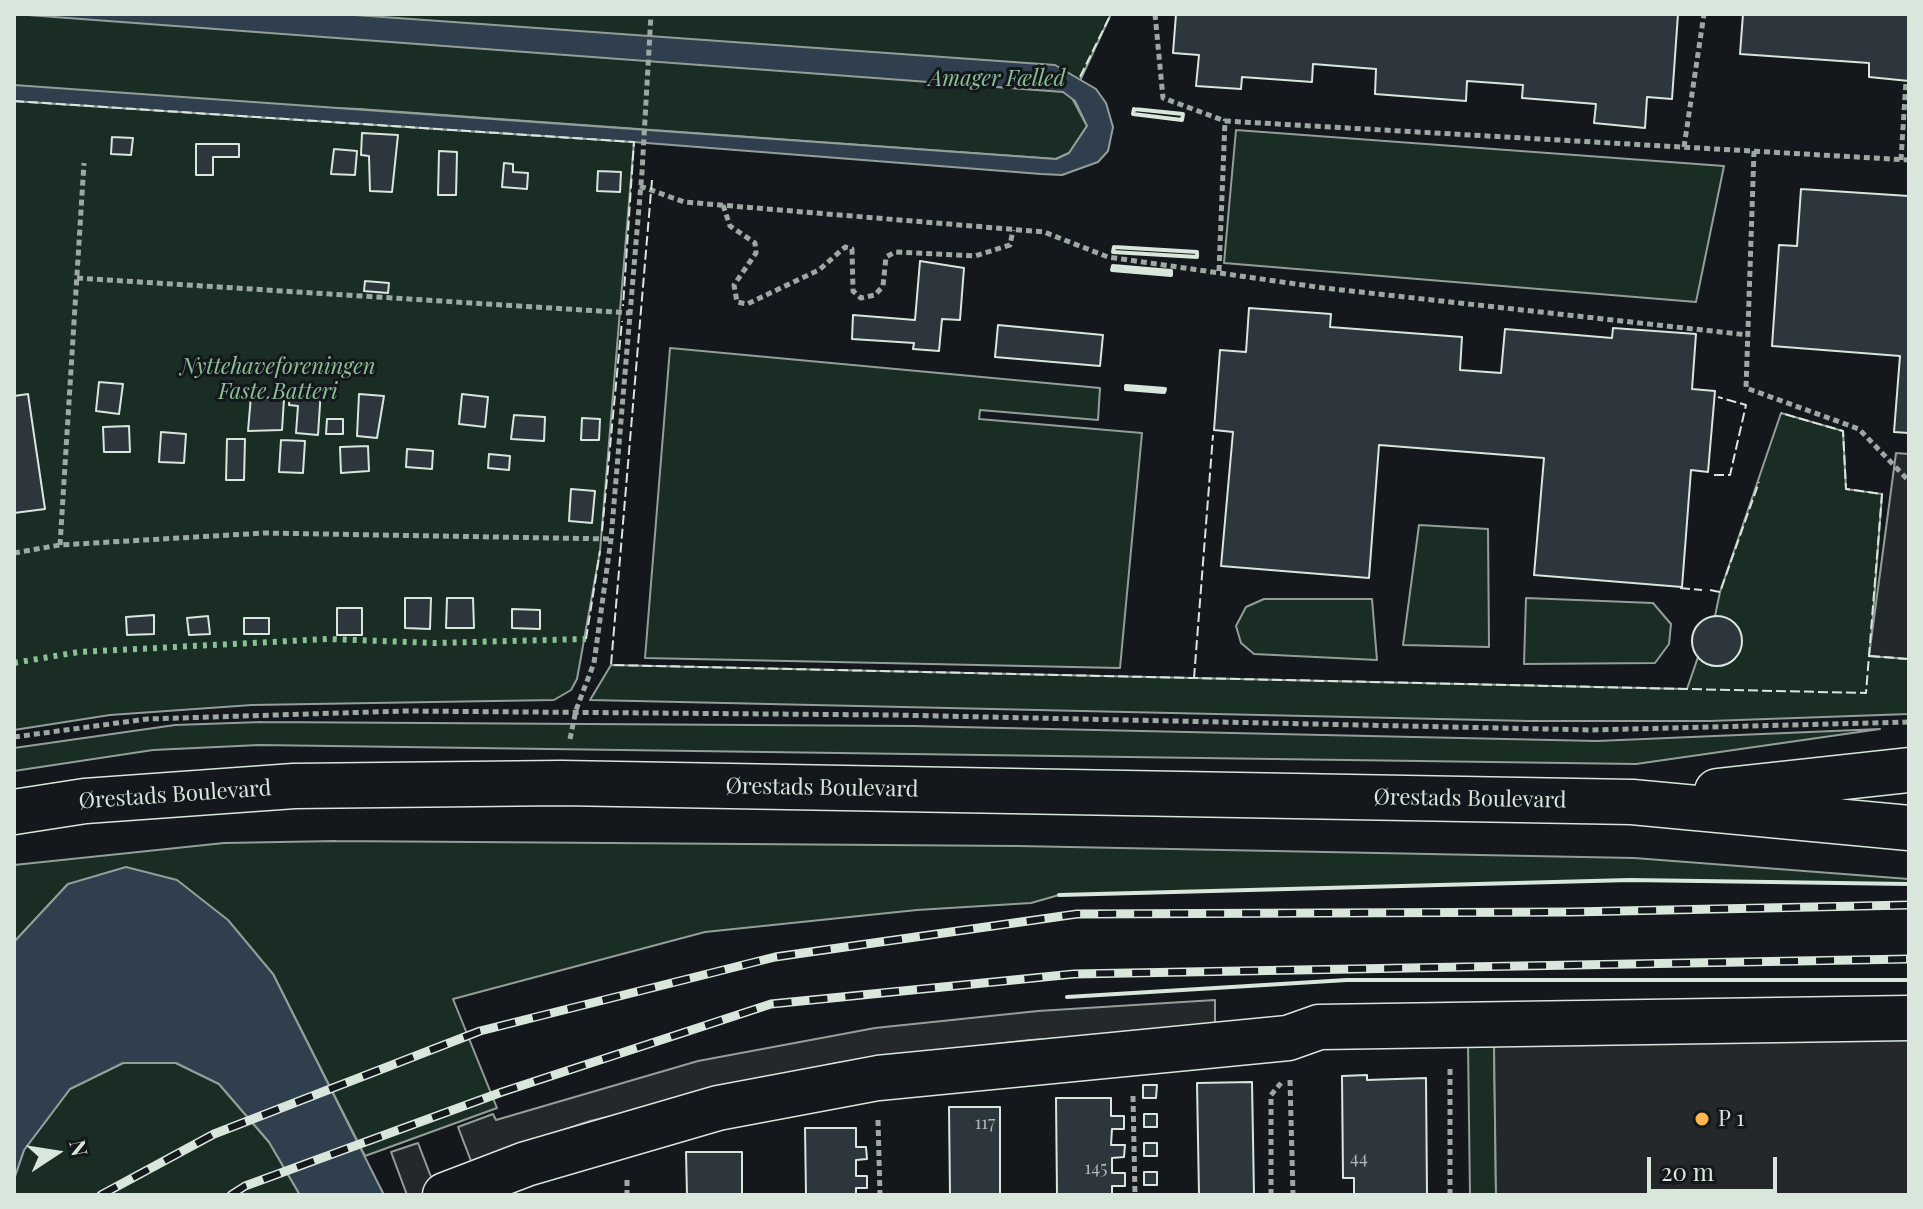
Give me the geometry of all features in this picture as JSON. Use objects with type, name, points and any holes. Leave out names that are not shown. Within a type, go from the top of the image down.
[{"type":"street","name":"Ørestads Boulevard","points":[[1632,802],[1909,770]]},
{"type":"street","name":"Ørestads Boulevard","points":[[14,812],[85,801],[294,786],[561,783],[1632,802],[1909,828]]},
{"type":"street","points":[[445,1195],[526,1164],[718,1108],[878,1078],[1288,1038],[1319,1027],[1909,1018]]},
{"type":"path","points":[[561,783],[576,710],[594,663],[611,539],[642,172],[651,14]]},
{"type":"path","points":[[1155,14],[1163,98],[1225,121],[1909,160]]},
{"type":"path","points":[[1684,147],[1704,14]]},
{"type":"path","points":[[1901,160],[1906,81]]},
{"type":"path","points":[[1219,271],[1225,121]]},
{"type":"path","points":[[1754,151],[1746,388],[1859,429],[1909,481]]},
{"type":"path","points":[[60,545],[84,163]]},
{"type":"path","points":[[640,186],[684,202],[1044,232],[1108,257],[1324,288],[1748,335]]},
{"type":"path","points":[[723,205],[730,226],[755,243],[756,253],[734,285],[737,302],[747,304],[819,270],[845,247],[852,249],[853,291],[861,298],[875,295],[883,286],[886,257],[895,252],[975,256],[1010,245],[1013,230]]},
{"type":"path","points":[[77,278],[630,313]]},
{"type":"path","points":[[14,553],[60,545],[264,533],[611,539]]},
{"type":"path","points":[[14,737],[147,719],[246,714],[576,710],[1592,730],[1909,722]]},
{"type":"path","points":[[1450,1025],[1450,1195]]},
{"type":"path","points":[[1132,1052],[1135,1195]]},
{"type":"path","points":[[1271,1195],[1271,1095],[1289,1073],[1293,1195]]},
{"type":"path","points":[[878,1078],[880,1195]]},
{"type":"green space","name":"Amager Fælled","points":[[14,14],[1111,14],[1072,98],[1087,126],[1069,153],[1056,159],[359,109],[14,97]]},
{"type":"green space","name":"Nyttehaveforeningen Faste Batteri","points":[[14,101],[634,142],[600,551],[577,679],[571,690],[554,700],[252,705],[110,715],[14,730]]},
{"type":"green space","points":[[1236,130],[1724,166],[1696,302],[1224,263]]},
{"type":"green space","points":[[670,348],[1100,388],[1098,420],[980,410],[979,419],[1142,433],[1120,668],[645,658]]},
{"type":"green space","points":[[1781,413],[1843,431],[1846,489],[1882,494],[1870,656],[1909,659],[1909,714],[1710,721],[1529,721],[590,700],[611,665],[1687,689],[1698,657],[1708,664],[1725,664],[1735,657],[1740,646],[1740,633],[1733,622],[1715,616],[1720,592]]},
{"type":"green space","points":[[1419,525],[1488,529],[1489,647],[1403,645]]},
{"type":"green space","points":[[1526,598],[1653,603],[1671,624],[1669,644],[1655,663],[1524,664]]},
{"type":"green space","points":[[1264,599],[1372,599],[1377,660],[1254,654],[1241,643],[1236,626],[1246,607]]},
{"type":"green space","points":[[262,722],[913,726],[1597,741],[1880,729],[1636,764],[259,745],[153,750],[14,771],[14,748],[175,725]]},
{"type":"green space","points":[[336,841],[1018,846],[1634,858],[1909,879],[1909,884],[1630,880],[1059,895],[1031,903],[917,910],[705,932],[453,999],[497,1108],[365,1156],[273,974],[68,884],[14,942],[14,865],[224,843]]},
{"type":"green space","points":[[1494,1044],[1496,1195],[1470,1195],[1468,1045]]},
{"type":"green space","points":[[123,1063],[176,1063],[219,1084],[269,1142],[300,1195],[14,1195],[14,1179],[24,1150],[70,1089]]},
{"type":"shaded area","points":[[1896,453],[1909,454],[1909,659],[1869,656]]},
{"type":"shaded area","points":[[1215,1000],[1215,1030],[1030,1040],[836,1063],[590,1121],[471,1161],[458,1127],[493,1114],[496,1120],[698,1061],[875,1028],[1038,1011]]},
{"type":"shaded area","name":"P 1","points":[[1909,1039],[1909,1195],[1496,1195],[1494,1044]]},
{"type":"shaded area","points":[[418,1143],[438,1195],[407,1195],[391,1152]]},
{"type":"water","points":[[14,14],[341,14],[1055,65],[1096,89],[1106,103],[1113,127],[1108,151],[1098,162],[1062,175],[634,142],[14,101],[14,85],[1056,159],[1069,153],[1087,126],[1075,101],[1063,92]]},
{"type":"water","points":[[126,867],[177,880],[228,920],[273,974],[384,1195],[300,1195],[269,1142],[219,1084],[176,1063],[123,1063],[70,1089],[24,1150],[14,1179],[14,942],[68,884]]},
{"type":"building","points":[[1176,14],[1678,14],[1672,99],[1647,97],[1645,128],[1594,123],[1596,104],[1522,98],[1523,85],[1467,81],[1466,101],[1375,94],[1376,69],[1313,64],[1312,82],[1242,77],[1241,89],[1196,86],[1199,55],[1173,53]]},
{"type":"building","points":[[1743,14],[1909,14],[1909,81],[1869,77],[1869,63],[1740,54]]},
{"type":"building","points":[[362,133],[398,135],[392,192],[370,191],[369,156],[361,155]]},
{"type":"building","points":[[112,137],[133,138],[131,155],[111,154]]},
{"type":"building","points":[[196,144],[239,144],[239,157],[213,157],[213,175],[196,175]]},
{"type":"building","points":[[334,149],[357,151],[355,175],[331,174]]},
{"type":"building","points":[[439,151],[457,152],[456,195],[438,195]]},
{"type":"building","points":[[504,163],[513,164],[513,172],[528,173],[527,189],[502,187]]},
{"type":"building","points":[[598,171],[621,172],[620,192],[597,191]]},
{"type":"building","points":[[1801,189],[1909,196],[1909,433],[1894,432],[1900,356],[1772,346],[1779,245],[1797,246]]},
{"type":"building","points":[[920,261],[964,268],[960,320],[942,319],[939,351],[913,349],[914,343],[852,339],[853,315],[915,320]]},
{"type":"building","points":[[365,281],[389,283],[388,293],[364,291]]},
{"type":"building","points":[[1249,308],[1331,314],[1330,327],[1462,337],[1460,370],[1501,373],[1505,329],[1612,338],[1613,328],[1696,334],[1692,389],[1715,391],[1708,472],[1691,470],[1682,587],[1534,575],[1544,458],[1379,445],[1369,578],[1221,566],[1233,432],[1214,430],[1220,350],[1246,352]]},
{"type":"building","points":[[998,325],[1103,335],[1100,366],[995,357]]},
{"type":"building","points":[[99,382],[123,384],[119,414],[96,411]]},
{"type":"building","points":[[290,387],[321,389],[318,435],[296,433],[298,406],[289,405]]},
{"type":"building","points":[[28,394],[45,509],[14,513],[14,396]]},
{"type":"building","points":[[359,394],[384,396],[377,438],[357,436]]},
{"type":"building","points":[[462,394],[488,397],[485,427],[459,424]]},
{"type":"building","points":[[251,396],[284,399],[282,430],[248,431]]},
{"type":"building","points":[[514,415],[545,417],[544,441],[511,439]]},
{"type":"building","points":[[582,418],[600,419],[599,440],[581,440]]},
{"type":"building","points":[[327,419],[343,419],[343,434],[326,434]]},
{"type":"building","points":[[129,426],[130,452],[104,452],[103,427]]},
{"type":"building","points":[[161,432],[186,434],[184,463],[159,462]]},
{"type":"building","points":[[227,439],[245,439],[244,480],[226,480]]},
{"type":"building","points":[[281,440],[305,441],[303,473],[279,472]]},
{"type":"building","points":[[368,446],[369,471],[341,473],[340,447]]},
{"type":"building","points":[[407,449],[433,451],[432,469],[406,467]]},
{"type":"building","points":[[489,454],[510,456],[509,470],[488,468]]},
{"type":"building","points":[[571,489],[595,491],[592,523],[569,521]]},
{"type":"building","points":[[405,598],[431,598],[430,629],[405,628]]},
{"type":"building","points":[[447,598],[473,598],[474,628],[446,628]]},
{"type":"building","points":[[337,608],[362,608],[362,635],[337,635]]},
{"type":"building","points":[[512,609],[540,610],[540,629],[512,628]]},
{"type":"building","points":[[154,615],[154,634],[127,635],[126,617]]},
{"type":"building","points":[[208,616],[210,634],[189,635],[187,618]]},
{"type":"building","points":[[1717,616],[1734,624],[1742,641],[1734,658],[1717,666],[1700,658],[1692,641],[1700,624]]},
{"type":"building","points":[[244,618],[269,618],[269,634],[244,634]]},
{"type":"building","points":[[1367,1075],[1367,1080],[1426,1078],[1427,1195],[1354,1195],[1354,1178],[1343,1178],[1342,1076]]},
{"type":"building","points":[[1252,1082],[1254,1195],[1199,1195],[1197,1083]]},
{"type":"building","points":[[1143,1085],[1157,1085],[1156,1098],[1143,1098]]},
{"type":"building","points":[[1056,1098],[1111,1098],[1111,1116],[1124,1116],[1124,1129],[1112,1129],[1111,1145],[1125,1145],[1124,1157],[1112,1158],[1112,1173],[1125,1173],[1125,1186],[1112,1186],[1112,1195],[1057,1195]]},
{"type":"building","points":[[949,1107],[1000,1107],[1000,1195],[950,1195]]},
{"type":"building","points":[[1144,1114],[1157,1114],[1157,1127],[1144,1127]]},
{"type":"building","points":[[805,1128],[856,1128],[856,1147],[866,1147],[867,1159],[856,1160],[856,1176],[867,1176],[867,1188],[856,1188],[856,1195],[806,1195]]},
{"type":"building","points":[[1144,1143],[1157,1143],[1157,1156],[1144,1156]]},
{"type":"building","points":[[686,1152],[742,1152],[742,1195],[687,1195]]},
{"type":"building","points":[[1144,1172],[1157,1172],[1157,1185],[1144,1185]]},
{"type":"railway","points":[[101,1195],[214,1134],[480,1031],[775,957],[1077,914],[1571,912],[1909,905]]},
{"type":"railway","points":[[231,1195],[245,1186],[502,1092],[771,1004],[1074,974],[1909,959]]},
{"type":"hedge","points":[[14,663],[79,652],[328,639],[434,643],[586,639]]},
{"type":"fence","points":[[1080,77],[1111,14]]},
{"type":"fence","points":[[14,101],[634,142],[623,306]]},
{"type":"fence","points":[[652,180],[611,665],[1866,693],[1882,494],[1846,489],[1843,431],[1781,413]]},
{"type":"fence","points":[[602,531],[622,321]]},
{"type":"fence","points":[[1714,475],[1730,475],[1746,405],[1718,397]]},
{"type":"fence","points":[[1194,678],[1213,435]]},
{"type":"fence","points":[[1710,590],[1720,592],[1759,482]]},
{"type":"fence","points":[[586,639],[600,551]]},
{"type":"fence","points":[[1680,588],[1702,590]]},
{"type":"fence","points":[[1870,656],[1909,659]]},
{"type":"wall","points":[[1134,109],[1183,114],[1182,120],[1133,114],[1134,109]]},
{"type":"wall","points":[[1114,247],[1197,252],[1197,257],[1113,252],[1114,247]]},
{"type":"wall","points":[[1113,266],[1171,271],[1171,275],[1112,270],[1113,266]]},
{"type":"wall","points":[[1126,386],[1165,389],[1164,392],[1126,389],[1126,386]]},
{"type":"wall","points":[[1059,895],[1630,880],[1909,884]]},
{"type":"wall","points":[[1067,997],[1347,980],[1909,980]]},
{"type":"place","name":"P 1","points":[[1702,1119]]}]
